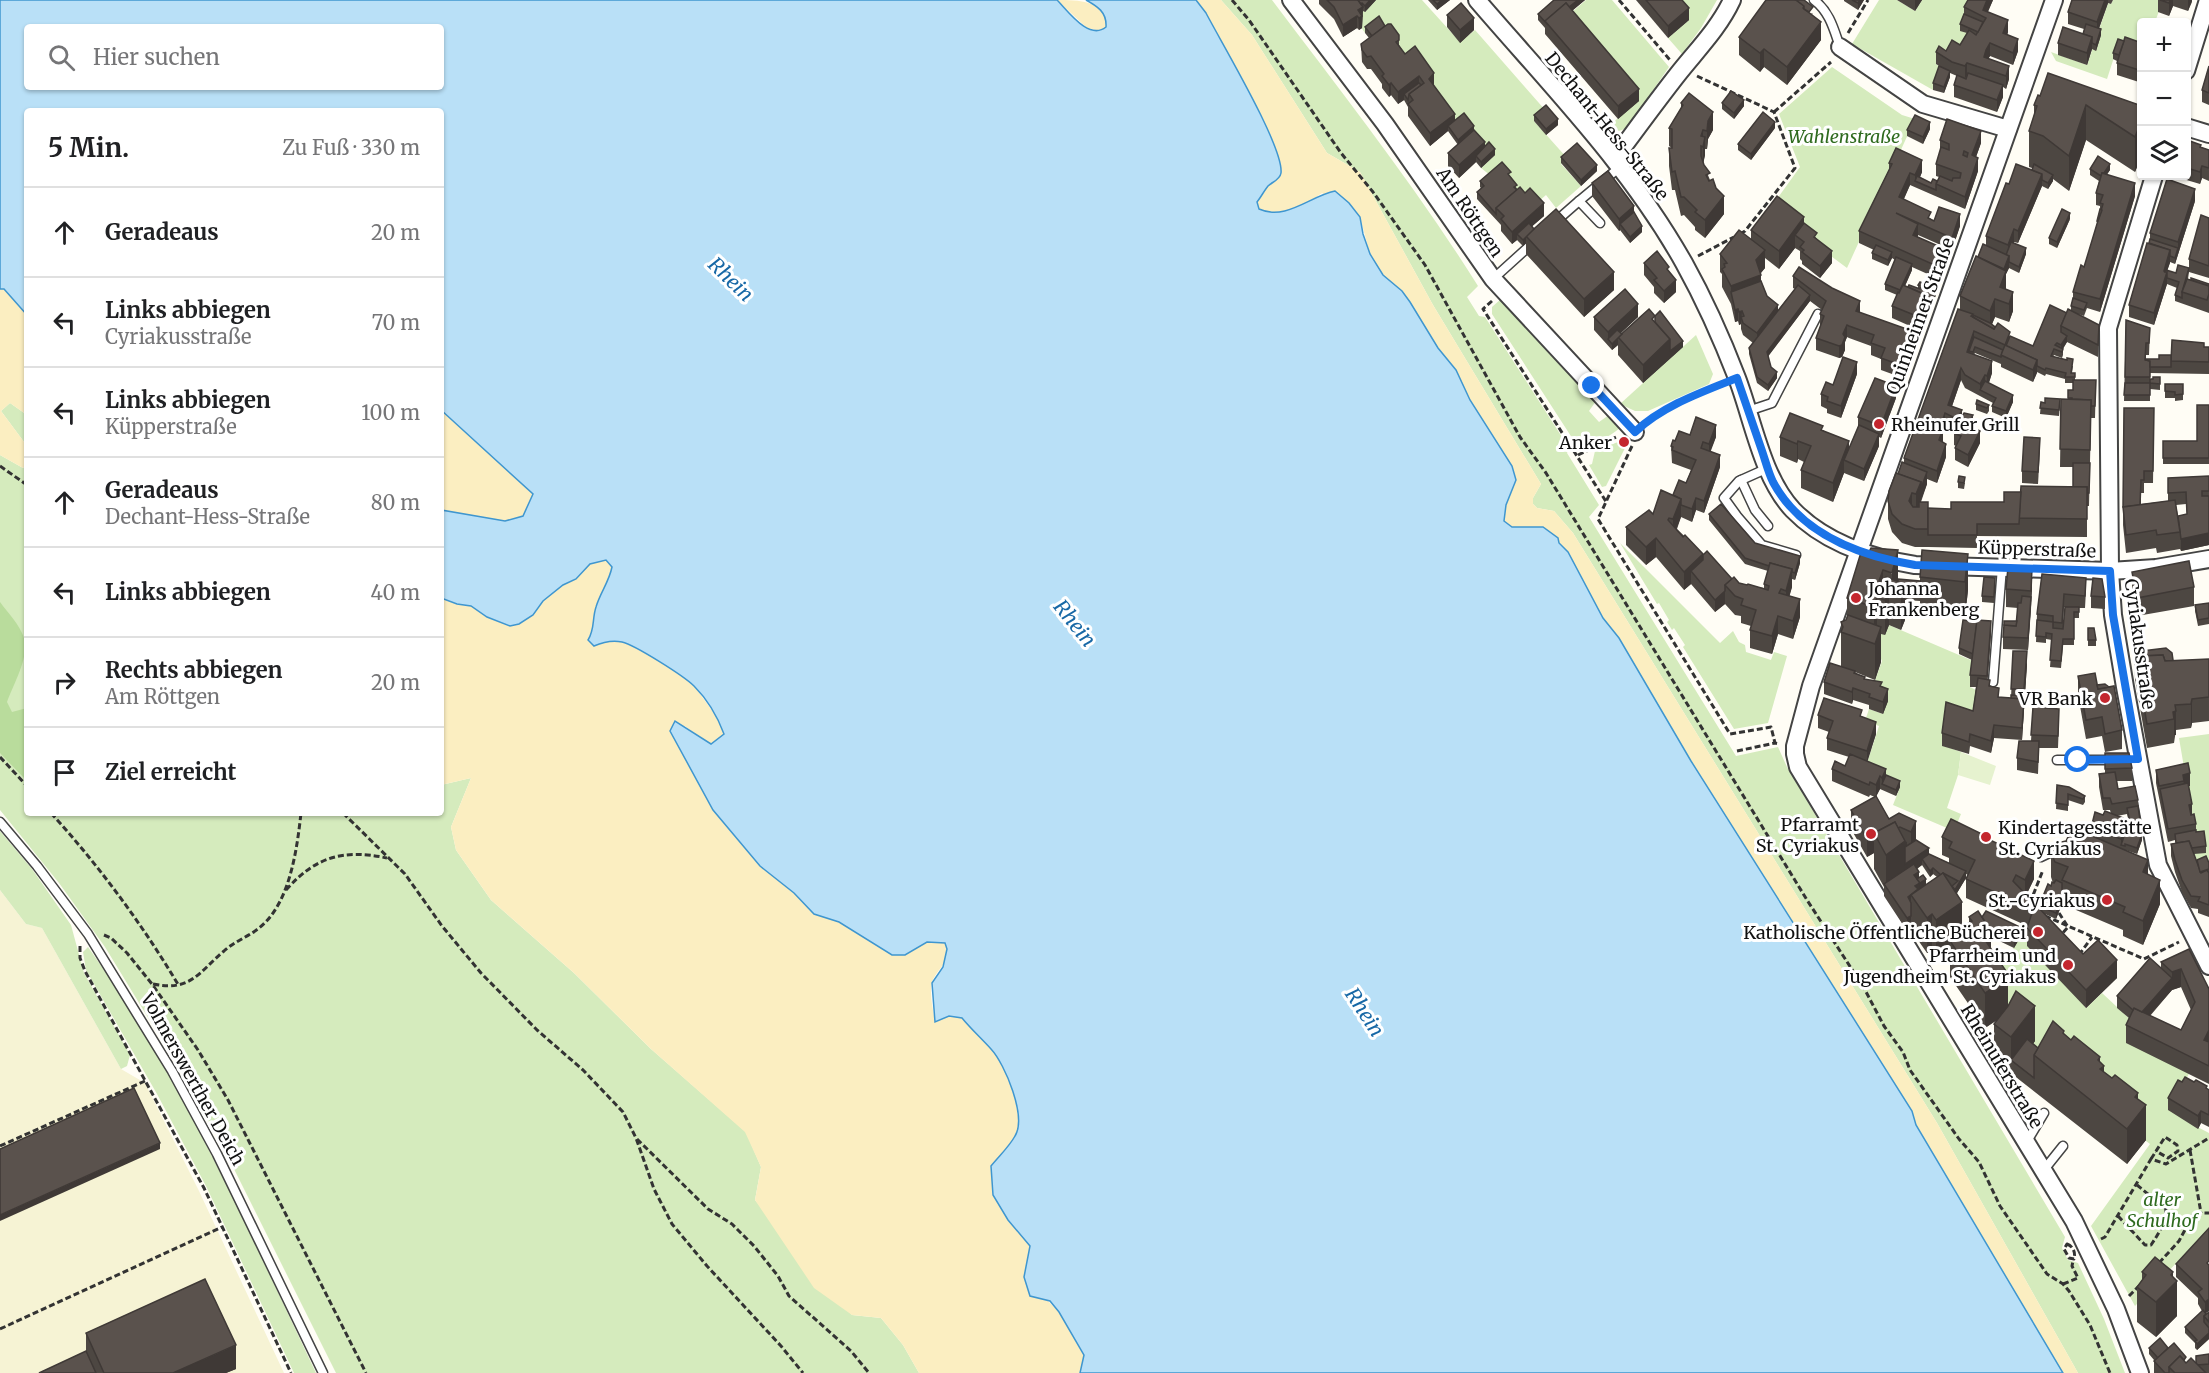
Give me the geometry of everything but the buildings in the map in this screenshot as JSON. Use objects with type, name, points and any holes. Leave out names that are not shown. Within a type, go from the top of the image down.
[{"type":"street","name":"Am Röttgen","points":[[1291,0],[1385,124],[1493,279],[1635,432]]},
{"type":"street","name":"Dechant-Hess-Straße","points":[[1477,0],[1617,163],[1652,210],[1685,264],[1737,378],[1768,468],[1781,495],[1809,525],[1858,551]]},
{"type":"street","points":[[1617,163],[1680,73],[1707,40],[1732,0]]},
{"type":"street","name":"Quinheimer Straße","points":[[1858,551],[2008,129],[2034,75],[2054,0]]},
{"type":"street","points":[[2191,57],[2208,0]]},
{"type":"street","points":[[1840,47],[1923,104],[2008,129]]},
{"type":"street","points":[[2191,128],[2209,134]]},
{"type":"street","name":"Cyriakusstraße","points":[[2153,180],[2108,328],[2110,571],[2113,615],[2138,759],[2153,866],[2194,935],[2209,966]]},
{"type":"street","name":"Küpperstraße","points":[[1858,551],[1887,561],[1915,565],[2110,571],[2156,568],[2209,558]]},
{"type":"street","name":"Rheinuferstraße","points":[[1858,551],[1811,686],[1796,746],[1798,767],[2082,1237],[2116,1309],[2140,1373]]},
{"type":"lane","points":[[1814,0],[1821,5],[1830,19],[1840,47]]},
{"type":"lane","points":[[1493,279],[1580,201],[1617,163]]},
{"type":"lane","points":[[1580,201],[1600,223]]},
{"type":"lane","points":[[1748,411],[1772,403],[1818,314]]},
{"type":"lane","points":[[1768,468],[1741,480],[1724,498],[1762,545],[1796,555]]},
{"type":"lane","points":[[1741,480],[1752,505],[1768,526]]},
{"type":"lane","points":[[1994,682],[2002,567]]},
{"type":"lane","points":[[2057,760],[2138,759]]},
{"type":"lane","name":"Volmerswerther Deich","points":[[0,822],[37,866],[88,934],[172,1071],[218,1154],[323,1373]]},
{"type":"lane","points":[[2041,857],[2062,847],[2072,847]]},
{"type":"lane","points":[[2026,1143],[2044,1113]]},
{"type":"lane","points":[[2043,1171],[2063,1146]]},
{"type":"path","points":[[1232,0],[1249,20],[1341,153],[1373,192],[1425,266],[1520,437],[1546,472],[1807,900],[1864,988],[1884,1026],[1901,1048],[1910,1070],[1959,1139],[1979,1162],[2000,1206],[2047,1274],[2063,1284],[2090,1325],[2110,1373]]},
{"type":"path","points":[[1619,0],[1680,73],[1701,76],[1774,112],[1795,168],[1745,231],[1685,264]]},
{"type":"path","points":[[1774,112],[1829,64],[1868,0]]},
{"type":"path","points":[[1490,302],[1483,309],[1606,502]]},
{"type":"path","points":[[1737,378],[1661,412],[1647,420],[1635,432],[1630,453],[1598,519],[1730,734],[1771,727],[1775,743]]},
{"type":"path","points":[[1578,455],[1624,434],[1635,432]]},
{"type":"path","points":[[0,466],[24,483]]},
{"type":"path","points":[[1737,751],[1775,743],[1796,746]]},
{"type":"path","points":[[0,758],[24,783]]},
{"type":"path","points":[[54,816],[88,854],[151,938],[179,986]]},
{"type":"path","points":[[285,891],[294,862],[301,816]]},
{"type":"path","points":[[346,816],[405,874],[442,926],[481,973],[537,1030],[583,1070],[623,1112],[636,1138],[654,1189],[672,1224],[803,1373]]},
{"type":"path","points":[[2028,908],[2051,851]]},
{"type":"path","points":[[152,984],[179,986],[202,974],[223,952],[260,928],[272,914],[285,891],[298,876],[317,862],[351,854],[388,858]]},
{"type":"path","points":[[2038,913],[2144,959],[2194,935]]},
{"type":"path","points":[[2059,913],[2068,927]]},
{"type":"path","points":[[2061,935],[2068,927]]},
{"type":"path","points":[[291,1373],[204,1188],[83,964],[79,951],[80,945],[88,934],[100,934],[111,938],[127,953],[152,984],[198,1050],[228,1100],[366,1373]]},
{"type":"path","points":[[2073,963],[2092,937]]},
{"type":"path","points":[[0,1146],[145,1081]]},
{"type":"path","points":[[2105,1237],[2151,1159],[2156,1151],[2165,1137],[2177,1145],[2178,1150],[2168,1158],[2156,1151]]},
{"type":"path","points":[[636,1138],[708,1209],[732,1224],[778,1276],[789,1296],[851,1351],[869,1373]]},
{"type":"path","points":[[2151,1159],[2166,1164],[2209,1138]]},
{"type":"path","points":[[2190,1150],[2200,1213]]},
{"type":"path","points":[[2118,1216],[2145,1245],[2151,1245],[2161,1230],[2166,1209],[2136,1185]]},
{"type":"path","points":[[2158,1264],[2179,1241],[2194,1213],[2209,1213]]},
{"type":"path","points":[[0,1329],[222,1227]]},
{"type":"path","points":[[2063,1284],[2078,1278],[2072,1266]]},
{"type":"path","points":[[2116,1309],[2144,1280]]},
{"type":"shaded area","points":[[0,890],[26,924],[42,928],[121,1069],[145,1083],[199,1191],[284,1373],[0,1373]]},
{"type":"green space","points":[[1221,0],[1272,0],[1378,141],[1454,249],[1478,286],[1467,297],[1479,316],[1485,317],[1569,448],[1567,453],[1599,505],[1589,517],[1736,756],[1778,747],[1787,767],[2065,1237],[2062,1248],[2068,1260],[2078,1263],[2104,1319],[2125,1373],[2078,1373],[1937,1123],[1573,533],[1554,511],[1537,508],[1533,504],[1533,498],[1541,484],[1433,305],[1360,172],[1327,153],[1252,35]]},
{"type":"green space","points":[[1376,0],[1422,0],[1460,42],[1475,30],[1546,111],[1534,121],[1567,158],[1561,164],[1581,186],[1556,208],[1546,195],[1538,202],[1520,199],[1481,168],[1495,155],[1484,153],[1455,126],[1405,66],[1379,22],[1365,33],[1358,23],[1362,9],[1365,12]]},
{"type":"green space","points":[[1586,0],[1612,0],[1669,67],[1627,128],[1619,131],[1610,125],[1638,101],[1572,12]]},
{"type":"green space","points":[[1672,0],[1717,0],[1701,28],[1682,54],[1668,38],[1689,20]]},
{"type":"green space","points":[[1879,0],[1897,0],[1915,11],[1922,0],[1973,0],[1981,39],[1936,64],[1942,68],[1933,90],[1852,44]]},
{"type":"green space","points":[[2113,0],[2163,0],[2156,18],[2137,18],[2137,53],[2118,45],[2107,79],[2056,61],[2051,52],[2087,65],[2108,3],[2111,4]]},
{"type":"green space","name":"Wahlenstraße","points":[[1832,67],[1902,115],[1915,119],[1847,268],[1769,210],[1800,167],[1779,114]]},
{"type":"green space","points":[[1501,299],[1596,401],[1589,411],[1599,422],[1609,415],[1620,428],[1594,443],[1576,444],[1492,314],[1492,307]]},
{"type":"green space","points":[[1696,335],[1713,374],[1709,384],[1648,411],[1635,411],[1620,404]]},
{"type":"green space","points":[[10,403],[24,413],[24,442],[1,411]]},
{"type":"green space","points":[[1618,442],[1625,448],[1606,486],[1602,487],[1589,465],[1592,464],[1595,451]]},
{"type":"green space","points":[[0,455],[24,467],[24,816],[444,816],[444,784],[471,778],[451,827],[456,850],[491,900],[574,973],[651,1049],[746,1132],[761,1167],[755,1200],[852,1315],[881,1318],[903,1345],[919,1373],[336,1373],[228,1157],[186,1080],[105,947],[59,883],[0,810]]},
{"type":"green space","points":[[1620,543],[1720,643],[1733,631],[1739,642],[1745,645],[1746,652],[1771,660],[1774,652],[1787,656],[1768,723],[1734,729],[1683,647],[1685,645],[1674,628],[1672,630],[1659,603],[1657,604]]},
{"type":"green space","points":[[0,602],[20,628],[24,638],[23,662],[7,702],[12,712],[24,709],[24,778],[0,753]]},
{"type":"green space","points":[[1889,625],[1973,661],[1970,687],[1978,691],[1973,723],[1942,745],[1961,752],[1958,775],[1947,808],[1961,814],[1954,831],[1893,805],[1900,787],[1867,763],[1879,726],[1865,721],[1869,709],[1883,714],[1870,694],[1882,661],[1873,643]]},
{"type":"green space","points":[[2209,734],[2209,885],[2189,854],[2196,838],[2179,738]]},
{"type":"green space","points":[[1961,752],[1996,766],[1990,785],[1958,775]]},
{"type":"green space","points":[[0,831],[32,869],[71,925],[84,973],[130,1055],[127,1066],[121,1069],[42,928],[26,924],[0,890]]},
{"type":"green space","name":"alter Schulhof","points":[[2025,925],[2086,1008],[2102,993],[2189,1074],[2178,1092],[2184,1120],[2209,1133],[2209,1229],[2135,1306],[2091,1226],[2150,1144],[2047,1067],[2003,1016],[1998,972]]},
{"type":"green space","points":[[88,947],[154,1048],[183,1101],[238,1209],[316,1373],[294,1373],[206,1186],[157,1094],[86,970],[83,952]]},
{"type":"sand","points":[[1057,0],[1090,3],[1102,11],[1106,27],[1101,31],[1087,28]]},
{"type":"sand","points":[[1196,0],[1221,0],[1252,35],[1327,153],[1360,172],[1433,305],[1541,484],[1533,498],[1533,504],[1537,508],[1554,511],[1573,533],[1937,1123],[2078,1373],[2063,1373],[1916,1125],[1912,1111],[1691,761],[1619,638],[1603,618],[1568,552],[1543,527],[1512,527],[1504,521],[1506,505],[1516,480],[1470,400],[1456,370],[1438,348],[1402,291],[1383,275],[1370,254],[1360,217],[1322,193],[1292,209],[1275,212],[1259,209],[1257,202],[1281,172],[1263,119],[1206,13]]},
{"type":"sand","points":[[0,289],[4,289],[24,310],[24,413],[10,403],[1,411],[24,442],[24,467],[0,455]]},
{"type":"sand","points":[[444,413],[533,494],[523,516],[505,521],[444,511]]},
{"type":"sand","points":[[606,560],[612,567],[596,607],[594,631],[604,642],[623,642],[650,655],[681,675],[695,687],[719,720],[724,734],[712,744],[698,737],[685,726],[671,731],[713,810],[760,866],[794,893],[814,914],[839,922],[855,931],[945,943],[945,961],[931,986],[935,1021],[949,1016],[962,1018],[997,1056],[1008,1078],[1016,1104],[1018,1127],[1013,1140],[991,1166],[993,1195],[1008,1220],[1030,1246],[1024,1277],[1059,1312],[1084,1356],[1080,1373],[919,1373],[903,1345],[881,1318],[852,1315],[814,1288],[755,1200],[761,1167],[745,1132],[651,1049],[574,973],[491,900],[456,850],[451,827],[471,778],[444,784],[444,599],[471,606],[486,617],[510,626],[519,624],[533,615],[543,601],[563,585],[576,579],[590,564]]},
{"type":"water","name":"Rhein","points":[[0,0],[1057,0],[1086,28],[1099,30],[1106,27],[1105,17],[1097,7],[1086,0],[1196,0],[1206,13],[1263,119],[1279,160],[1281,173],[1257,202],[1259,209],[1269,212],[1288,210],[1335,191],[1360,217],[1370,254],[1383,275],[1402,291],[1438,348],[1456,370],[1470,400],[1512,466],[1516,480],[1506,505],[1504,521],[1512,527],[1543,527],[1558,538],[1559,543],[1568,552],[1603,618],[1619,638],[1691,761],[1912,1111],[1916,1125],[2063,1373],[1080,1373],[1084,1355],[1050,1301],[1030,1296],[1024,1277],[1030,1246],[1008,1220],[993,1195],[991,1166],[1013,1140],[1018,1127],[1016,1104],[1008,1078],[997,1056],[962,1018],[949,1016],[935,1022],[932,983],[943,967],[947,949],[945,943],[927,942],[905,955],[892,955],[839,922],[814,914],[794,893],[760,866],[713,810],[670,731],[675,721],[711,744],[724,734],[703,697],[680,675],[628,644],[611,641],[594,646],[588,640],[592,632],[596,607],[612,567],[606,560],[590,564],[576,579],[563,585],[543,601],[533,615],[519,624],[510,626],[487,617],[471,606],[444,599],[444,511],[505,521],[523,516],[533,494],[444,413],[444,108],[24,108],[24,312],[4,289],[0,289]]},
{"type":"place","name":"Rheinufer Grill","points":[[1879,424]]},
{"type":"place","name":"Anker","points":[[1624,442]]},
{"type":"place","name":"Johanna Frankenberg","points":[[1856,598]]},
{"type":"place","name":"VR Bank","points":[[2105,698]]},
{"type":"place","name":"Pfarramt St. Cyriakus","points":[[1871,834]]},
{"type":"place","name":"Kindertagesstätte St. Cyriakus","points":[[1986,837]]},
{"type":"place","name":"St.-Cyriakus","points":[[2107,900]]},
{"type":"place","name":"Katholische Öffentliche Bücherei","points":[[2038,932]]},
{"type":"place","name":"Pfarrheim und Jugendheim St. Cyriakus","points":[[2068,965]]},
{"type":"route","points":[[1592,386],[1635,432],[1647,420],[1661,412],[1737,378],[1772,480],[1781,495],[1809,525],[1858,551],[1887,561],[1915,565],[2110,571],[2113,615],[2138,759],[2078,760]]}]
